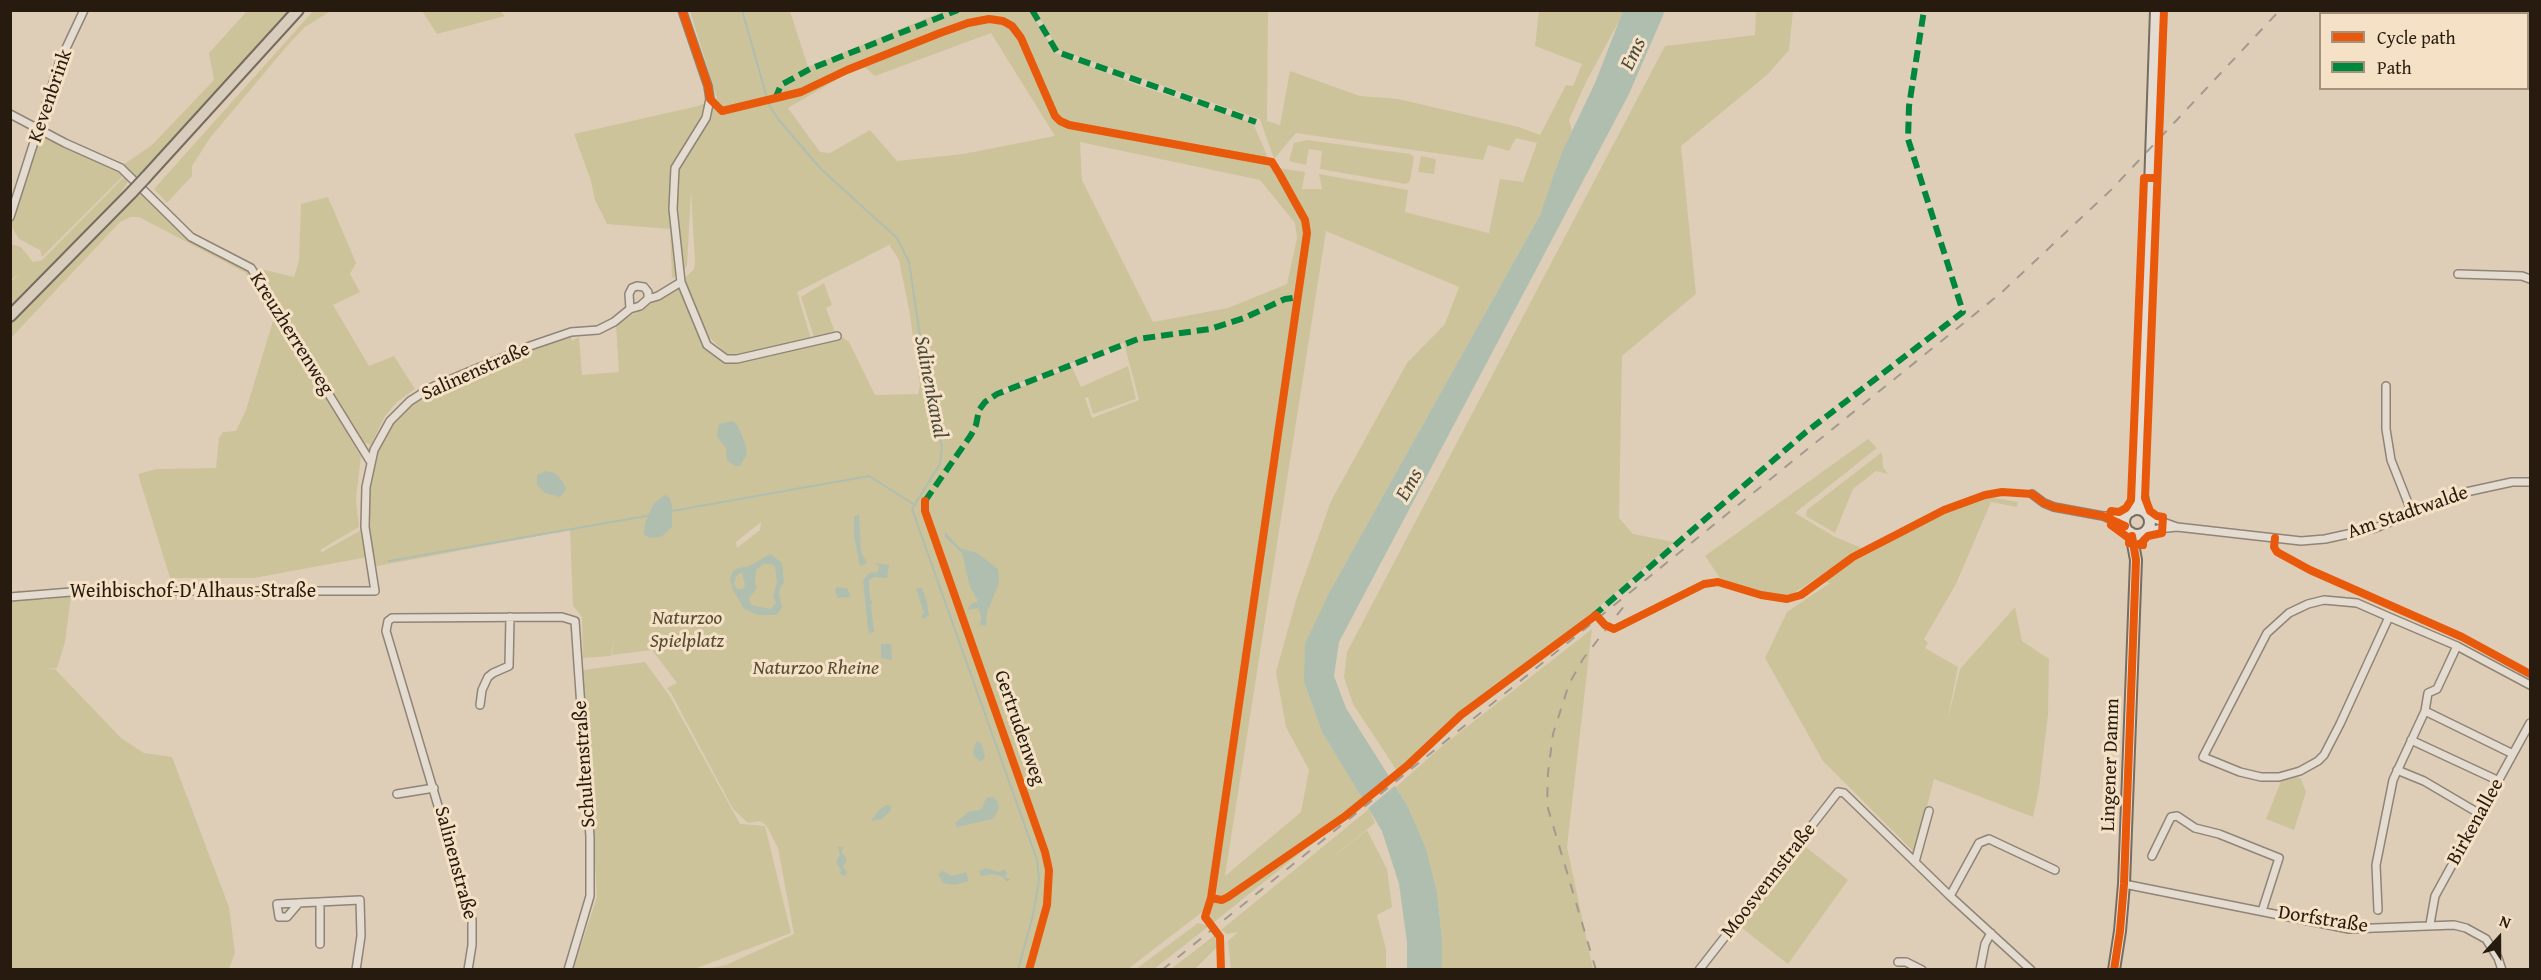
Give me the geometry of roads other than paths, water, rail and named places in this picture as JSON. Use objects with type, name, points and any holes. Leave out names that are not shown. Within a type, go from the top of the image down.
[{"type":"main road","points":[[10,316],[132,192],[298,10]]},
{"type":"main road","name":"Lingener Damm","points":[[2136,560],[2146,532],[2147,514],[2140,484],[2156,10]]},
{"type":"main road","name":"Lingener Damm","points":[[2114,969],[2124,884],[2136,560],[2128,521],[2140,484]]},
{"type":"main road","points":[[2146,532],[2128,521],[2138,509],[2147,514]]},
{"type":"street","name":"Kevenbrink","points":[[10,217],[60,61],[84,10]]},
{"type":"street","points":[[682,10],[708,86],[710,99],[706,118],[675,168],[673,209],[681,282],[707,345],[726,359],[748,358],[837,336]]},
{"type":"street","name":"Kreuzherrenweg","points":[[10,114],[120,168],[191,237],[251,268],[370,461]]},
{"type":"street","points":[[2458,274],[2522,276],[2530,279]]},
{"type":"street","name":"Salinenstraße","points":[[375,591],[365,527],[366,487],[370,461],[390,421],[421,393],[530,346],[571,332],[598,330],[614,322],[630,309],[640,306],[648,299],[658,296],[681,282]]},
{"type":"street","points":[[630,309],[629,294],[632,288],[644,287],[648,292],[648,299]]},
{"type":"street","points":[[2386,386],[2386,429],[2391,460],[2412,513]]},
{"type":"street","name":"Am Stadtwalde","points":[[2146,532],[2177,527],[2301,541],[2325,540],[2358,533],[2474,490],[2512,482],[2530,482]]},
{"type":"street","points":[[2032,494],[2054,507],[2128,521]]},
{"type":"street","name":"Am Stadtwalde","points":[[2147,514],[2177,527]]},
{"type":"street","points":[[2103,516],[2128,521]]},
{"type":"street","name":"Weihbischof-D'Alhaus-Straße","points":[[10,597],[83,591],[375,591]]},
{"type":"street","points":[[2389,617],[2340,724],[2324,755],[2318,761],[2300,771],[2279,777],[2261,777],[2240,772],[2203,757],[2261,643],[2274,625],[2289,613],[2308,604],[2324,600],[2357,603],[2457,646],[2530,685]]},
{"type":"street","name":"Schultenstraße","points":[[388,621],[397,617],[567,617],[573,619],[576,628],[590,837],[590,896],[568,969]]},
{"type":"street","points":[[480,705],[482,690],[488,678],[508,666],[510,617]]},
{"type":"street","name":"Salinenstraße","points":[[388,621],[387,631],[472,920],[472,945],[468,969]]},
{"type":"street","points":[[2378,910],[2376,865],[2388,801],[2397,770],[2425,711],[2428,693],[2437,689],[2457,646]]},
{"type":"street","points":[[2425,711],[2513,754]]},
{"type":"street","name":"Birkenallee","points":[[2430,924],[2435,897],[2530,723]]},
{"type":"street","points":[[2411,740],[2499,781]]},
{"type":"street","points":[[2397,770],[2424,781],[2480,814]]},
{"type":"street","points":[[397,794],[434,788]]},
{"type":"street","name":"Moosvennstraße","points":[[1699,969],[1838,792],[1844,793],[1915,862]]},
{"type":"street","points":[[1929,811],[1915,862],[2031,969]]},
{"type":"street","points":[[2152,856],[2171,817],[2177,816],[2195,828],[2219,834],[2279,858],[2262,911]]},
{"type":"street","points":[[1950,896],[1979,843],[1989,839],[2055,870]]},
{"type":"street","name":"Dorfstraße","points":[[2124,884],[2349,929],[2389,929],[2430,924],[2454,925],[2476,933],[2492,946],[2502,969]]},
{"type":"street","points":[[299,903],[360,900],[361,936],[356,969]]},
{"type":"street","points":[[320,903],[320,944]]},
{"type":"street","points":[[1980,969],[1985,944],[1991,933]]},
{"type":"street","points":[[1898,962],[1906,962],[1922,969]]},
{"type":"water","name":"Ems","points":[[1623,11],[1665,11],[1629,94],[1339,642],[1334,676],[1346,708],[1407,805],[1426,848],[1437,892],[1442,939],[1442,969],[1407,969],[1407,942],[1399,884],[1382,831],[1322,732],[1304,682],[1305,644],[1331,589],[1540,215],[1562,152],[1595,83]]},
{"type":"water","points":[[733,421],[738,426],[747,454],[740,466],[735,466],[727,460],[726,448],[717,437],[719,424]]},
{"type":"water","points":[[546,471],[555,473],[563,482],[566,490],[560,497],[545,493],[537,485],[537,475]]},
{"type":"water","points":[[665,495],[670,498],[672,506],[672,527],[661,537],[649,538],[644,534],[645,523],[654,503]]},
{"type":"water","points":[[859,515],[861,552],[867,563],[860,566],[854,536],[854,516]]},
{"type":"water","points":[[945,532],[960,548],[977,553],[998,569],[999,583],[987,612],[986,626],[980,625],[981,616],[978,608],[968,610],[971,604],[977,602],[977,599],[970,587],[962,553],[945,537]]},
{"type":"water","points":[[770,554],[782,563],[784,582],[779,594],[782,607],[777,615],[758,615],[744,609],[733,590],[730,579],[737,568],[748,567]],"holes":[[[763,564],[775,566],[777,583],[773,596],[776,603],[770,609],[751,605],[749,598],[757,588],[756,570]],[[742,572],[745,585],[743,589],[737,589],[734,584],[736,576]]]},
{"type":"water","points":[[874,563],[889,565],[887,578],[875,577],[869,580],[870,600],[873,602],[871,605],[874,632],[870,633],[863,580],[869,573],[878,572],[879,566]]},
{"type":"water","points":[[837,587],[847,588],[851,597],[837,598],[835,589]]},
{"type":"water","points":[[916,588],[922,588],[927,602],[929,616],[923,619],[921,616],[924,613]]},
{"type":"water","points":[[881,644],[891,644],[892,660],[881,658]]},
{"type":"water","points":[[976,741],[981,743],[985,758],[980,762],[973,754]]},
{"type":"water","points":[[993,797],[998,802],[999,808],[993,819],[957,827],[955,823],[968,812],[982,809],[986,798]]},
{"type":"water","points":[[886,805],[891,806],[891,810],[882,819],[871,821],[879,810]]},
{"type":"water","points":[[838,847],[843,847],[842,853],[847,859],[843,867],[847,872],[845,876],[840,874],[841,870],[836,862],[840,854]]},
{"type":"water","points":[[986,868],[999,872],[1005,869],[1007,873],[1005,877],[1011,879],[1007,882],[1002,876],[992,874],[981,876],[979,871]]},
{"type":"water","points":[[943,871],[952,876],[966,872],[969,881],[955,885],[943,883],[938,874]]},
{"type":"waterway","name":"Salinenkanal","points":[[742,10],[769,105],[778,119],[821,169],[897,238],[909,262],[929,397],[942,447],[940,464],[912,509],[1037,860],[1039,880],[1033,915],[1018,970]]},
{"type":"waterway","points":[[672,511],[869,476],[915,505]]},
{"type":"waterway","points":[[389,561],[652,515]]},
{"type":"railway","points":[[1162,970],[2001,293],[2112,189],[2280,10]]},
{"type":"railway","points":[[1596,970],[1547,805],[1548,773],[1553,734],[1569,684],[1583,659],[1624,606]]},
{"type":"park label","name":"Naturzoo Spielplatz","points":[[687,630]]},
{"type":"park label","name":"Naturzoo Rheine","points":[[816,669]]}]
